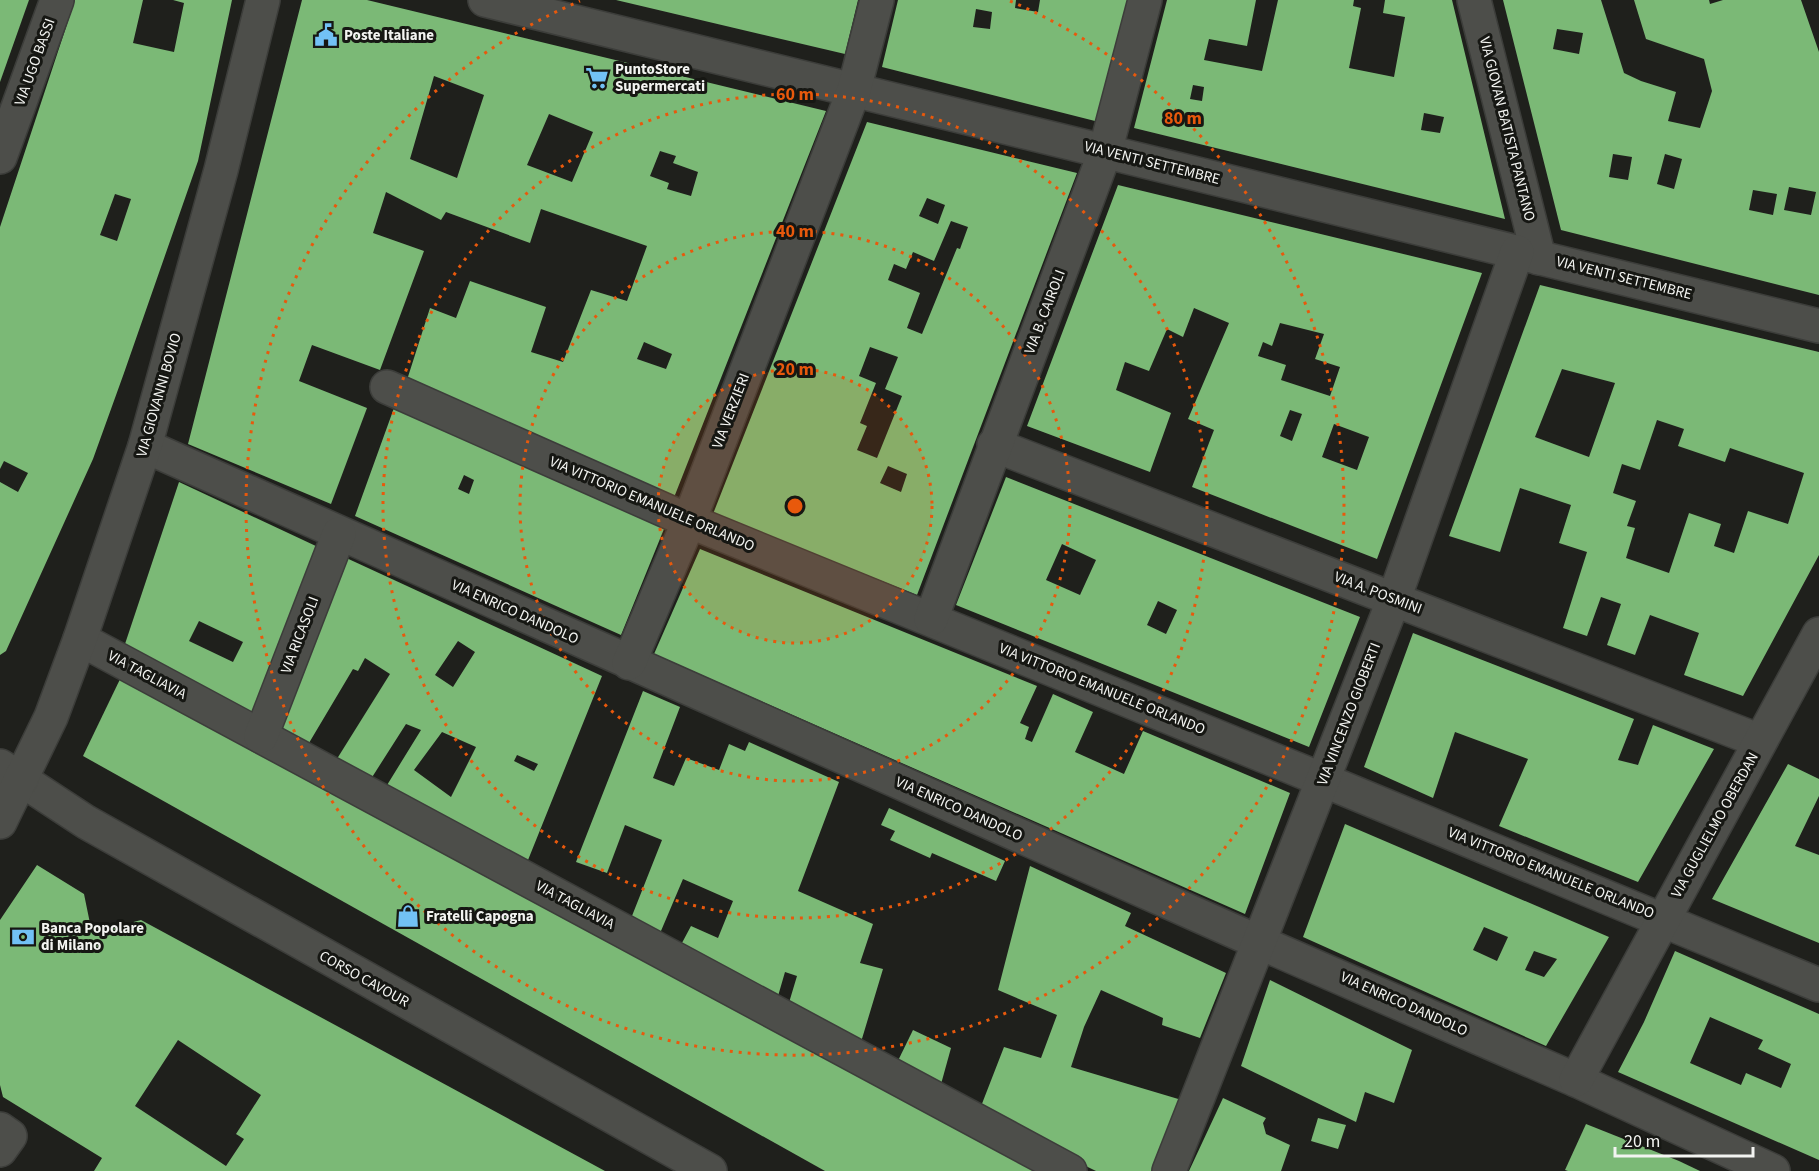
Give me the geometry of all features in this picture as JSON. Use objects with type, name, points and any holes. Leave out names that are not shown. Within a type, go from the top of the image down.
[{"type":"street","name":"VIA UGO BASSI","points":[[0,157],[57,0]]},
{"type":"street","name":"VIA GIOVANNI BOVIO","points":[[0,822],[11,773],[51,717],[80,639],[145,446],[221,170],[263,0]]},
{"type":"street","name":"VIA VENTI SETTEMBRE","points":[[485,0],[1819,326]]},
{"type":"street","name":"VIA VERZIERI","points":[[629,663],[689,521],[854,90],[877,0]]},
{"type":"street","name":"VIA B. CAIROLI","points":[[931,619],[1105,152],[1145,0]]},
{"type":"street","name":"VIA GIOVAN BATISTA PANTANO","points":[[1474,0],[1528,255]]},
{"type":"street","name":"VIA VINCENZO GIOBERTI","points":[[1169,1171],[1528,255]]},
{"type":"street","name":"VIA VITTORIO EMANUELE ORLANDO","points":[[387,387],[689,521],[1819,985]]},
{"type":"street","name":"VIA A. POSMINI","points":[[994,445],[1761,741]]},
{"type":"street","name":"VIA ENRICO DANDOLO","points":[[145,446],[629,663],[1576,1080],[1773,1171]]},
{"type":"street","name":"VIA RICASOLI","points":[[261,736],[339,534]]},
{"type":"street","name":"VIA GUGLIELMO OBERDAN","points":[[1576,1080],[1819,634]]},
{"type":"street","name":"VIA TAGLIAVIA","points":[[80,639],[1070,1171]]},
{"type":"street","name":"CORSO CAVOUR","points":[[11,773],[106,833],[710,1171]]},
{"type":"street","points":[[0,1129],[10,1136],[0,1150]]},
{"type":"building","points":[[0,0],[29,0],[0,82]]},
{"type":"building","points":[[75,0],[143,0],[133,43],[174,52],[184,3],[173,0],[232,0],[198,161],[124,373],[93,459],[6,651],[0,655],[0,482],[18,492],[28,473],[4,461],[0,469],[0,227]],"holes":[[[115,194],[131,199],[117,241],[100,235]]]},
{"type":"building","points":[[302,0],[367,0],[826,111],[673,500],[406,383],[430,308],[456,318],[470,281],[546,307],[531,352],[563,362],[591,290],[627,301],[647,246],[541,209],[530,243],[446,212],[441,220],[386,192],[373,233],[424,251],[380,370],[312,345],[299,381],[367,408],[331,504],[188,444]],"holes":[[[434,76],[484,95],[457,178],[410,159]],[[549,114],[593,132],[572,182],[527,165]],[[660,151],[676,156],[673,163],[698,172],[691,196],[667,189],[669,183],[650,176]],[[644,342],[672,354],[666,369],[637,359]]]},
{"type":"building","points":[[616,0],[858,0],[845,54]]},
{"type":"building","points":[[898,0],[1016,0],[1015,8],[1038,12],[1040,0],[1129,0],[1099,122],[882,67]],"holes":[[[976,9],[992,12],[990,29],[973,27]]]},
{"type":"building","points":[[1167,0],[1256,0],[1247,46],[1209,39],[1204,60],[1262,71],[1278,0],[1354,0],[1353,6],[1361,8],[1349,68],[1394,77],[1405,17],[1383,13],[1385,0],[1452,0],[1505,219],[1134,128]],"holes":[[[1193,85],[1204,87],[1202,101],[1190,99]],[[1424,113],[1444,117],[1440,133],[1421,130]]]},
{"type":"building","points":[[1503,0],[1601,0],[1624,73],[1676,92],[1668,121],[1700,128],[1712,91],[1704,59],[1646,39],[1634,0],[1709,0],[1710,4],[1723,0],[1801,0],[1819,52],[1819,295],[1561,230]],"holes":[[[1557,29],[1583,33],[1579,54],[1553,49]],[[1613,154],[1632,157],[1628,180],[1609,177]],[[1665,154],[1682,159],[1674,189],[1657,184]],[[1789,187],[1816,192],[1811,215],[1784,210]],[[1753,190],[1777,194],[1773,215],[1749,210]]]},
{"type":"building","points":[[867,122],[1077,173],[917,595],[713,514]],"holes":[[[927,198],[945,205],[938,224],[919,216]],[[951,221],[968,227],[960,249],[957,248],[922,334],[907,328],[920,293],[888,280],[894,264],[906,269],[913,252],[934,261]],[[870,347],[898,357],[885,389],[902,396],[877,458],[857,450],[867,426],[860,423],[876,383],[859,376]],[[888,466],[907,474],[901,492],[880,483]]]},
{"type":"building","points":[[1118,185],[1482,273],[1377,559],[1192,487],[1214,430],[1188,419],[1229,323],[1194,308],[1183,337],[1167,329],[1149,371],[1125,362],[1116,390],[1171,413],[1150,472],[1027,426]],"holes":[[[1280,323],[1324,334],[1315,359],[1340,367],[1330,396],[1281,380],[1286,365],[1258,356],[1263,342],[1272,346]],[[1290,410],[1302,414],[1292,441],[1280,436]],[[1334,424],[1369,437],[1357,470],[1322,457]]]},
{"type":"building","points":[[1540,285],[1819,352],[1819,555],[1743,696],[1684,675],[1699,633],[1650,615],[1635,655],[1607,645],[1621,604],[1601,597],[1587,636],[1563,628],[1587,552],[1559,543],[1571,505],[1520,488],[1500,552],[1449,536]],"holes":[[[1562,369],[1615,383],[1589,457],[1535,437]],[[1657,420],[1684,429],[1678,446],[1725,462],[1730,448],[1804,473],[1788,524],[1748,511],[1734,553],[1714,546],[1721,524],[1689,513],[1669,573],[1626,558],[1635,528],[1627,526],[1636,501],[1613,493],[1622,464],[1640,470]]]},
{"type":"building","points":[[394,408],[666,524],[621,635],[355,516]],"holes":[[[464,475],[474,480],[469,494],[458,489]]]},
{"type":"building","points":[[1006,477],[1360,617],[1309,747],[956,605]],"holes":[[[1062,544],[1096,560],[1080,595],[1046,580]],[[1158,601],[1177,610],[1166,634],[1147,625]]]},
{"type":"building","points":[[179,482],[318,547],[255,719],[123,650]],"holes":[[[199,621],[243,642],[233,662],[189,641]]]},
{"type":"building","points":[[700,549],[1037,686],[1020,723],[1029,727],[1025,739],[1032,742],[1053,694],[1093,712],[1075,752],[1124,774],[1143,731],[1290,793],[1245,914],[654,654]]},
{"type":"building","points":[[342,556],[602,676],[524,870],[384,790],[421,730],[406,724],[369,782],[335,762],[390,674],[365,658],[358,671],[353,669],[306,748],[276,729]],"holes":[[[458,641],[475,652],[453,687],[435,675]],[[442,732],[476,747],[451,797],[414,770]],[[517,755],[538,764],[534,771],[514,761]]]},
{"type":"building","points":[[1413,633],[1634,719],[1618,760],[1638,765],[1653,725],[1714,749],[1638,882],[1499,826],[1528,759],[1455,732],[1433,798],[1364,767]]},
{"type":"building","points":[[123,673],[1043,1171],[825,1171],[83,756]]},
{"type":"building","points":[[643,691],[680,707],[653,778],[674,786],[686,758],[719,770],[729,744],[745,751],[749,742],[839,782],[798,891],[873,924],[860,963],[883,969],[858,1052],[675,956],[691,926],[718,938],[733,901],[683,879],[658,938],[628,926],[662,840],[625,825],[607,873],[576,862]],"holes":[[[785,972],[797,976],[788,1006],[776,1003]]]},
{"type":"building","points":[[1788,764],[1819,779],[1819,796],[1795,846],[1819,855],[1819,943],[1712,899]]},
{"type":"building","points":[[889,808],[1005,861],[996,881],[932,853],[930,858],[890,840],[895,831],[881,825]]},
{"type":"building","points":[[1345,824],[1609,937],[1546,1046],[1303,937]],"holes":[[[1484,927],[1508,937],[1497,961],[1473,950]],[[1534,951],[1557,959],[1544,977],[1525,970]]]},
{"type":"building","points":[[37,865],[84,894],[92,933],[141,920],[605,1171],[94,1171],[102,1158],[3,1097],[0,1085],[0,920]],"holes":[[[178,1040],[261,1095],[236,1134],[244,1139],[226,1166],[135,1106]]]},
{"type":"building","points":[[1030,866],[1131,913],[1125,926],[1226,973],[1200,1038],[1162,1025],[1163,1018],[1101,990],[1084,1027],[1071,1067],[1185,1101],[1159,1171],[1096,1171],[978,1114],[1004,1047],[1041,1058],[1057,1015],[998,990]]},
{"type":"building","points":[[1675,951],[1819,1014],[1819,1160],[1618,1072],[1644,1022]],"holes":[[[1710,1017],[1763,1040],[1758,1049],[1791,1064],[1781,1088],[1746,1073],[1741,1085],[1690,1063]]]},
{"type":"building","points":[[1270,980],[1412,1050],[1394,1103],[1365,1092],[1356,1122],[1241,1066]]},
{"type":"building","points":[[913,1030],[951,1048],[938,1095],[892,1073]]},
{"type":"building","points":[[1223,1098],[1266,1118],[1263,1123],[1266,1134],[1290,1145],[1281,1171],[1189,1171]]},
{"type":"building","points":[[1318,1118],[1346,1125],[1338,1149],[1311,1141]]},
{"type":"building","points":[[1586,1124],[1679,1161],[1700,1171],[1565,1170]]},
{"type":"place","name":"Poste Italiane","points":[[326,35]]},
{"type":"place","name":"PuntoStore Supermercati","points":[[597,78]]},
{"type":"place","name":"Fratelli Capogna","points":[[408,916]]},
{"type":"place","name":"Banca Popolare di Milano","points":[[23,937]]}]
